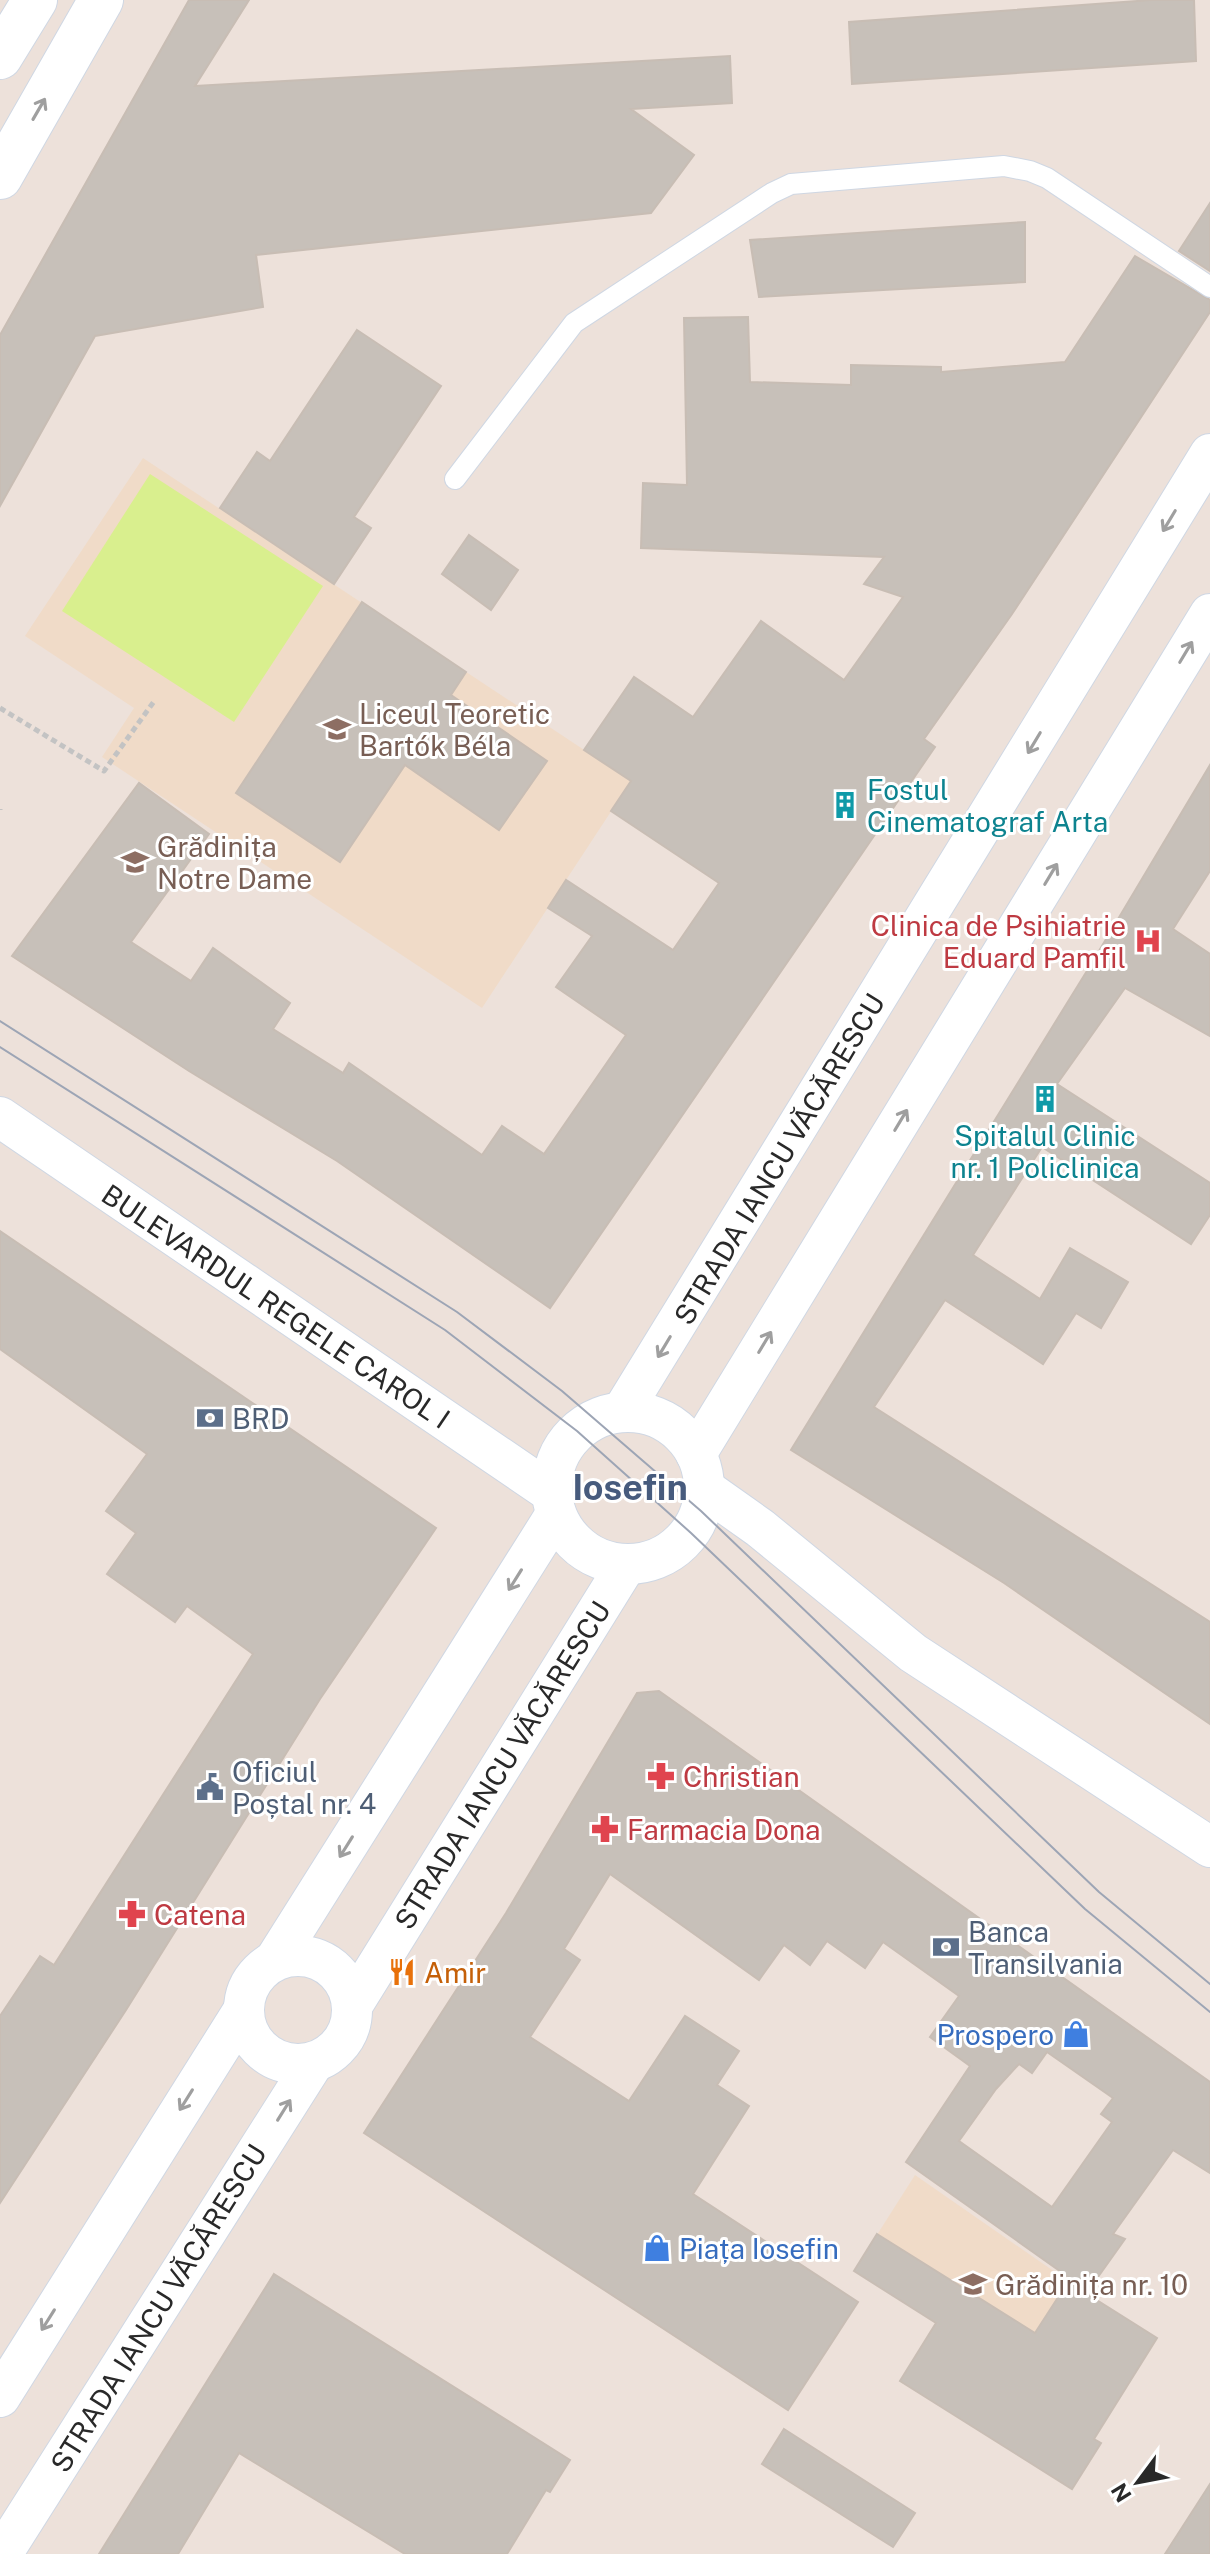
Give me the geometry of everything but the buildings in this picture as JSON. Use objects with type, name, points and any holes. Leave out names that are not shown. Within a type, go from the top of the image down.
[{"type":"main road","points":[[0,57],[35,0]]},
{"type":"main road","points":[[0,177],[101,0]]},
{"type":"street","name":"STRADA IANCU VĂCĂRESCU","points":[[622,1412],[1210,454]]},
{"type":"street","points":[[1210,614],[700,1471],[701,1511],[691,1533],[663,1557],[645,1563],[626,1565],[604,1561],[583,1550],[567,1534],[554,1504],[554,1470],[563,1449],[577,1431],[596,1419],[622,1412],[645,1414],[666,1422],[683,1436],[700,1471],[760,1528],[913,1653],[1210,1847]]},
{"type":"street","name":"BULEVARDUL REGELE CAROL I","points":[[0,1117],[554,1504]]},
{"type":"street","points":[[275,1960],[554,1504]]},
{"type":"street","name":"STRADA IANCU VĂCĂRESCU","points":[[352,2006],[626,1565]]},
{"type":"street","points":[[295,1956],[316,1959],[334,1970],[346,1986],[352,2006],[351,2025],[343,2041],[330,2054],[314,2062],[294,2065],[274,2060],[258,2048],[247,2030],[243,2011],[251,1981],[262,1969],[275,1960],[295,1956]]},
{"type":"street","points":[[0,2397],[243,2011]]},
{"type":"street","name":"STRADA IANCU VĂCĂRESCU","points":[[2,2554],[314,2062]]},
{"type":"lane","points":[[455,479],[574,323],[772,193],[791,184],[1004,166],[1030,171],[1047,178],[1210,287]]},
{"type":"path","points":[[0,708],[104,771],[155,700]]},
{"type":"shaded area","name":"Liceul Teoretic Bartók Béla","points":[[143,458],[631,781],[482,1008],[102,757],[134,708],[25,636]]},
{"type":"shaded area","name":"Grădinița nr. 10","points":[[915,2175],[1091,2297],[1073,2410],[854,2271]]},
{"type":"green space","points":[[150,474],[323,586],[234,722],[62,611]]},
{"type":"tram line","points":[[0,1021],[457,1312],[562,1391],[701,1511],[1099,1892],[1210,1984]]},
{"type":"tram line","points":[[0,1047],[445,1330],[577,1431],[691,1533],[1085,1909],[1210,2012]]},
{"type":"place","name":"Liceul Teoretic Bartók Béla","points":[[337,729]]},
{"type":"place","name":"Fostul Cinematograf Arta","points":[[845,805]]},
{"type":"place","name":"Grădinița Notre Dame","points":[[135,862]]},
{"type":"place","name":"Clinica de Psihiatrie Eduard Pamfil","points":[[1148,941]]},
{"type":"place","name":"Spitalul Clinic nr. 1 Policlinica","points":[[1045,1099]]},
{"type":"place","name":"BRD","points":[[210,1418]]},
{"type":"place","name":"Christian","points":[[661,1776]]},
{"type":"place","name":"Oficiul Poștal nr. 4","points":[[210,1787]]},
{"type":"place","name":"Farmacia Dona","points":[[605,1829]]},
{"type":"place","name":"Catena","points":[[132,1914]]},
{"type":"place","name":"Banca Transilvania","points":[[946,1947]]},
{"type":"place","name":"Amir","points":[[402,1972]]},
{"type":"place","name":"Prospero","points":[[1076,2034]]},
{"type":"place","name":"Piața Iosefin","points":[[657,2248]]},
{"type":"place","name":"Grădinița nr. 10","points":[[973,2284]]},
{"type":"district","name":"Iosefin","points":[[630,1487]]}]
